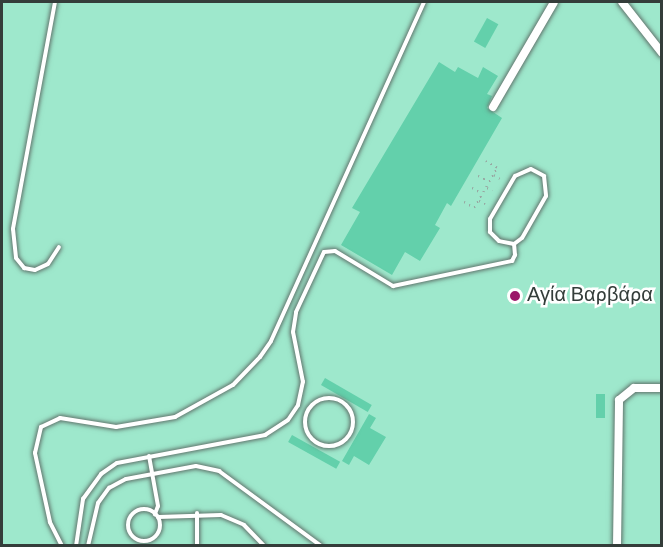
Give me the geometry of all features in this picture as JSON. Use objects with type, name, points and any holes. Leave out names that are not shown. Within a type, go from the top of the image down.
[{"type":"street","points":[[493,107],[554,2]]},
{"type":"street","points":[[622,2],[662,53]]},
{"type":"street","points":[[617,546],[619,400],[634,388],[662,388]]},
{"type":"lane","points":[[55,2],[13,229],[16,258],[24,268],[35,270],[48,264],[59,247]]},
{"type":"lane","points":[[62,546],[50,522],[35,453],[41,427],[60,418],[117,427],[175,417],[233,385],[260,357],[271,341],[423,2]]},
{"type":"lane","points":[[531,169],[544,176],[548,189],[522,238],[513,244],[495,238],[490,232],[490,219],[515,176],[531,169]]},
{"type":"lane","points":[[76,546],[83,499],[96,480],[117,463],[149,455],[265,435],[288,420],[298,405],[303,382],[293,324],[310,276],[324,252],[335,251],[393,286],[512,261],[516,255],[513,244]]},
{"type":"lane","points":[[321,400],[338,400],[350,412],[350,434],[337,445],[320,444],[308,433],[308,411],[321,400]]},
{"type":"lane","points":[[298,405],[308,411]]},
{"type":"lane","points":[[149,455],[157,516],[160,526],[153,538],[140,541],[132,536],[127,523],[134,511],[148,509],[157,516],[197,513],[234,519],[264,546]]},
{"type":"lane","points":[[88,546],[98,503],[109,488],[126,479],[196,466],[219,471],[321,546]]},
{"type":"lane","points":[[197,513],[197,546]]},
{"type":"path","points":[[464,202],[474,208],[497,168],[486,162]]},
{"type":"path","points":[[493,175],[500,179]]},
{"type":"path","points":[[478,176],[489,182]]},
{"type":"path","points":[[486,187],[492,191]]},
{"type":"path","points":[[472,188],[482,194]]},
{"type":"path","points":[[479,200],[485,204]]},
{"type":"green space","points":[[2,2],[661,2],[661,545],[2,545]]},
{"type":"building","points":[[487,18],[498,24],[485,48],[474,42]]},
{"type":"building","points":[[439,62],[455,72],[458,67],[478,78],[483,67],[498,76],[487,94],[492,96],[487,108],[502,118],[451,206],[447,203],[435,225],[440,228],[420,261],[405,252],[392,275],[341,245],[360,212],[352,208]]},
{"type":"building","points":[[325,378],[372,405],[368,412],[321,385]]},
{"type":"building","points":[[596,394],[605,394],[605,418],[596,418]]},
{"type":"building","points":[[369,414],[376,418],[370,428],[386,437],[369,465],[354,456],[349,465],[342,461]]},
{"type":"building","points":[[292,435],[340,462],[336,469],[288,442]]},
{"type":"place","name":"Αγία Βαρβάρα","points":[[515,296]]}]
